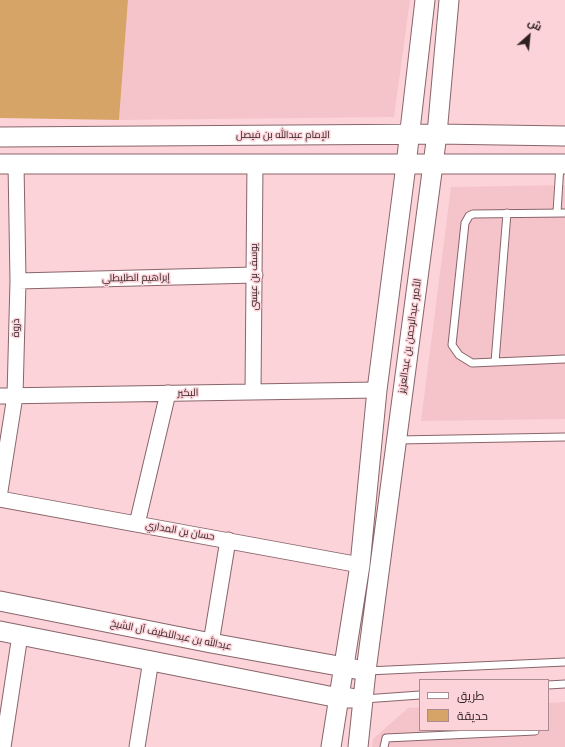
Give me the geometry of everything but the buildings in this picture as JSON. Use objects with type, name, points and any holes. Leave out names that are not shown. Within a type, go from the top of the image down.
[{"type":"street","points":[[331,747],[360,565],[377,390],[406,165],[424,0]]},
{"type":"street","name":"الأمير عبدالرحمن بن عبدالعزيز","points":[[364,699],[366,671],[437,134],[449,0]]},
{"type":"street","name":"الإمام عبدالله بن فيصل","points":[[0,137],[409,134],[565,136]]},
{"type":"street","points":[[115,136],[126,139],[131,150],[129,158],[124,162],[118,163]]},
{"type":"street","points":[[181,136],[171,139],[166,146],[166,151],[171,160],[184,163]]},
{"type":"street","name":"يوسف بن عيسى","points":[[253,392],[255,163]]},
{"type":"street","points":[[8,164],[563,164]]},
{"type":"street","name":"ذروة","points":[[0,491],[18,281],[8,164]]},
{"type":"street","name":"إبراهيم الطليطلي","points":[[18,281],[255,275]]},
{"type":"street","name":"البكير","points":[[7,396],[377,390]]},
{"type":"street","points":[[138,524],[168,393]]},
{"type":"street","name":"حسان بن المداري","points":[[0,499],[360,565]]},
{"type":"street","points":[[210,642],[228,540]]},
{"type":"street","name":"عبدالله بن عبداللطيف آل الشيخ","points":[[0,601],[366,671]]},
{"type":"street","points":[[0,631],[339,698],[364,699],[358,747]]},
{"type":"street","points":[[3,747],[20,635]]},
{"type":"street","points":[[137,747],[151,660]]},
{"type":"lane","points":[[557,212],[563,164]]},
{"type":"lane","points":[[495,362],[507,213]]},
{"type":"lane","points":[[565,213],[474,214],[469,216],[465,223],[452,345],[459,356],[472,363],[565,359]]},
{"type":"lane","points":[[396,440],[565,437]]},
{"type":"lane","points":[[366,671],[565,662]]},
{"type":"lane","points":[[549,685],[565,684]]},
{"type":"lane","points":[[364,699],[419,695]]},
{"type":"lane","points":[[384,747],[386,738],[535,731]]},
{"type":"shaded area","points":[[128,0],[410,0],[394,117],[119,120]]},
{"type":"shaded area","points":[[565,185],[565,419],[421,421],[451,187]]},
{"type":"shaded area","points":[[565,702],[565,747],[372,747],[373,739],[408,708],[419,707],[419,731],[549,731],[549,703]]},
{"type":"green space","points":[[0,0],[128,0],[119,120],[0,118]]}]
